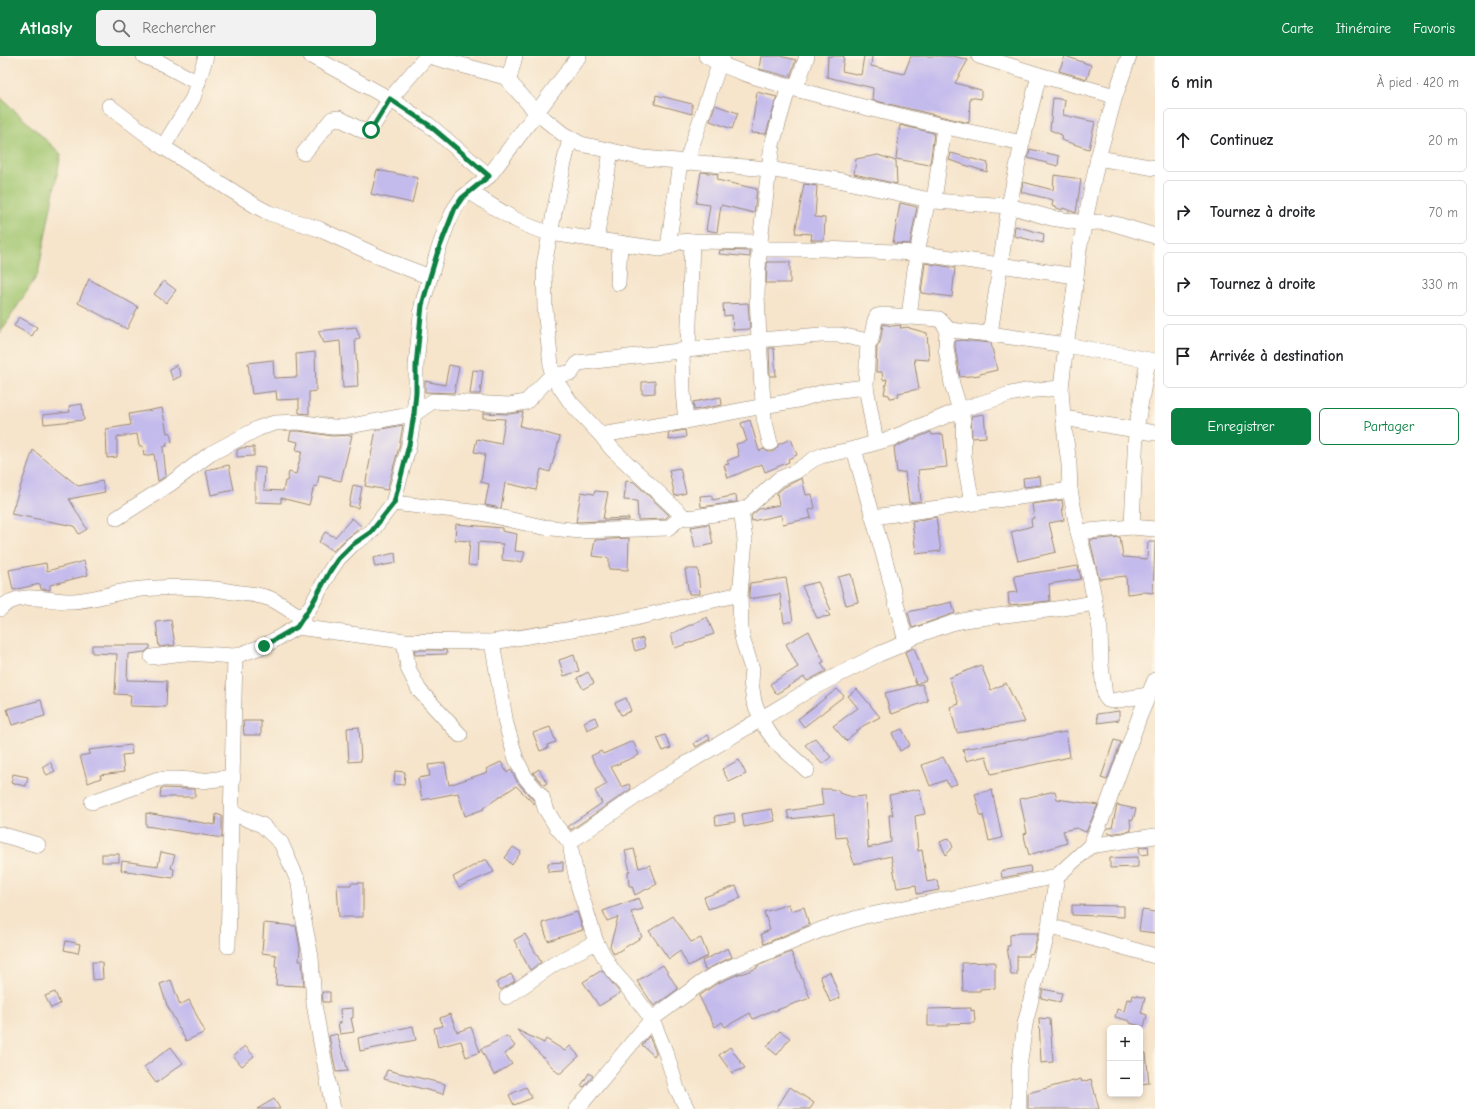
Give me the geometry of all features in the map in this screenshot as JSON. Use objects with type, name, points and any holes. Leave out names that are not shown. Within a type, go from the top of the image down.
[{"type":"street","points":[[144,56],[161,63],[198,83]]},
{"type":"street","points":[[163,147],[193,98],[206,56]]},
{"type":"street","points":[[311,56],[328,60],[429,125],[489,176]]},
{"type":"street","points":[[304,153],[332,118],[339,118],[365,132],[369,132],[390,99],[428,56],[471,61],[484,72],[505,77],[537,113],[570,139],[581,144],[643,158],[768,169],[843,181],[931,200],[1009,206],[1051,218],[1084,223],[1099,222],[1115,224],[1155,236]]},
{"type":"street","points":[[508,79],[515,56]]},
{"type":"street","points":[[152,657],[184,653],[235,656],[264,646],[299,623],[312,604],[338,559],[352,545],[371,532],[394,503],[409,445],[414,414],[416,366],[422,305],[437,254],[455,208],[462,198],[489,176],[579,56]]},
{"type":"street","points":[[706,56],[721,60],[792,87],[868,109],[944,127],[1022,142]]},
{"type":"street","points":[[770,443],[764,418],[759,340],[757,294],[759,246],[772,145],[792,87],[807,56]]},
{"type":"street","points":[[979,56],[1039,75],[1115,96]]},
{"type":"street","points":[[1129,56],[1115,96],[1098,158],[1084,223],[1079,250],[1061,388],[1069,464],[1070,490],[1078,532],[1089,572],[1100,629],[1105,696],[1108,700],[1112,701],[1148,695]]},
{"type":"street","points":[[668,247],[683,162],[721,60]]},
{"type":"street","points":[[990,334],[1009,206],[1022,142],[1039,75]]},
{"type":"street","points":[[109,106],[163,147],[269,213],[319,229],[391,262],[430,277]]},
{"type":"street","points":[[909,317],[917,253],[931,200],[944,127]]},
{"type":"street","points":[[570,139],[544,265],[544,287],[552,375],[571,403],[601,435],[612,450],[683,516],[688,518],[741,510],[748,507],[774,482],[795,472],[814,459],[892,438],[960,410],[1010,394],[1025,391],[1061,388]]},
{"type":"street","points":[[596,240],[610,151]]},
{"type":"street","points":[[1098,158],[1155,168]]},
{"type":"street","points":[[470,192],[518,222],[534,229],[550,233],[660,249],[679,242],[692,241],[759,246],[917,253],[1076,276]]},
{"type":"street","points":[[686,421],[683,392],[692,241]]},
{"type":"street","points":[[618,283],[620,243]]},
{"type":"street","points":[[876,442],[866,387],[868,341],[871,340],[877,316],[882,315],[939,319],[947,328],[953,331],[990,334],[1066,345],[1151,361],[1136,430],[1132,526]]},
{"type":"street","points":[[947,328],[946,348],[952,384],[963,420],[965,462],[972,503]]},
{"type":"street","points":[[117,518],[170,484],[210,454],[259,428],[275,423],[287,422],[345,428],[414,414],[433,401],[498,405],[520,404],[530,397],[552,375],[571,373],[578,363],[685,351],[755,342],[759,340],[821,335],[840,335],[868,341]]},
{"type":"street","points":[[601,435],[798,400],[824,392],[866,387]]},
{"type":"street","points":[[1063,418],[1155,434]]},
{"type":"street","points":[[854,448],[888,570],[906,642]]},
{"type":"street","points":[[873,517],[1070,490]]},
{"type":"street","points":[[394,503],[481,513],[542,527],[580,531],[668,528],[683,516]]},
{"type":"street","points":[[741,510],[745,540],[740,594],[743,641],[752,668],[751,682],[754,702],[761,720],[775,741],[807,770]]},
{"type":"street","points":[[1078,532],[1132,526],[1155,529]]},
{"type":"street","points":[[0,609],[8,602],[21,598],[72,601],[159,588],[213,588],[254,594],[272,600],[299,623],[404,641],[492,642],[622,622],[740,594]]},
{"type":"street","points":[[687,1109],[677,1089],[667,1056],[652,1019],[612,970],[596,942],[578,885],[571,850],[571,844],[574,839],[661,779],[807,691],[906,642],[915,636],[952,623],[971,619],[1095,603]]},
{"type":"street","points":[[404,641],[408,668],[418,690],[460,735]]},
{"type":"street","points":[[492,642],[506,724],[516,759],[525,777],[542,797],[545,808],[556,826],[571,844]]},
{"type":"street","points":[[228,946],[235,656]]},
{"type":"street","points":[[577,1109],[652,1019],[712,976],[823,929],[861,917],[1057,876],[1090,846],[1108,806],[1140,715],[1155,680]]},
{"type":"street","points":[[92,802],[158,779],[202,780],[233,778]]},
{"type":"street","points":[[232,813],[262,825],[281,844],[299,883],[302,911],[311,957],[314,1004],[333,1109]]},
{"type":"street","points":[[0,834],[38,845]]},
{"type":"street","points":[[1090,846],[1155,836]]},
{"type":"street","points":[[1019,1109],[1019,1068],[1025,1024],[1049,926],[1057,876]]},
{"type":"street","points":[[1049,926],[1155,956]]},
{"type":"street","points":[[507,997],[554,964],[596,942]]},
{"type":"green space","points":[[0,97],[61,154],[38,274],[0,333]]},
{"type":"building","points":[[761,56],[780,56],[796,60],[790,77],[759,69]]},
{"type":"building","points":[[828,56],[844,56],[842,71],[861,75],[864,56],[872,56],[871,66],[904,74],[911,56],[954,56],[968,60],[955,83],[981,90],[981,99],[970,97],[969,123],[872,100],[873,88],[827,77]]},
{"type":"building","points":[[1065,56],[1091,65],[1087,79],[1059,71]]},
{"type":"building","points":[[757,92],[777,97],[766,134],[751,133]]},
{"type":"building","points":[[656,95],[692,104],[692,114],[655,104]]},
{"type":"building","points":[[1053,98],[1065,100],[1063,115],[1095,122],[1089,149],[1061,140],[1062,135],[1050,130]]},
{"type":"building","points":[[715,105],[738,113],[732,129],[710,121]]},
{"type":"building","points":[[900,125],[934,133],[930,165],[896,159]]},
{"type":"building","points":[[1030,149],[1059,156],[1058,166],[1028,158]]},
{"type":"building","points":[[951,153],[988,163],[987,172],[949,160]]},
{"type":"building","points":[[878,155],[896,161],[897,184],[854,174],[856,159]]},
{"type":"building","points":[[377,170],[418,178],[412,203],[371,194]]},
{"type":"building","points":[[701,172],[718,174],[717,180],[757,189],[754,213],[721,205],[717,232],[706,230],[710,205],[696,203]]},
{"type":"building","points":[[1054,175],[1081,179],[1076,213],[1052,206],[1053,200],[1021,192],[1023,182],[1053,190]]},
{"type":"building","points":[[804,184],[817,186],[815,217],[825,218],[824,240],[811,240],[812,234],[795,233]]},
{"type":"building","points":[[900,203],[917,207],[910,244],[893,243]]},
{"type":"building","points":[[1015,226],[1044,234],[1043,243],[1014,236]]},
{"type":"building","points":[[720,250],[750,251],[750,257],[719,254]]},
{"type":"building","points":[[767,262],[790,262],[790,283],[766,283]]},
{"type":"building","points":[[925,263],[955,268],[952,297],[921,293]]},
{"type":"building","points":[[89,279],[138,307],[127,329],[78,303]]},
{"type":"building","points":[[164,281],[176,290],[166,303],[154,294]]},
{"type":"building","points":[[748,303],[750,329],[733,330],[732,315],[724,316],[723,304]]},
{"type":"building","points":[[19,317],[37,327],[32,336],[14,326]]},
{"type":"building","points":[[883,324],[892,326],[901,325],[900,328],[909,327],[927,333],[929,360],[914,359],[919,389],[898,393],[899,397],[890,398],[889,395],[884,394],[887,379],[883,380],[882,372],[876,372],[877,347],[880,342]]},
{"type":"building","points":[[356,327],[360,338],[355,339],[358,387],[343,388],[340,341],[324,343],[318,331]]},
{"type":"building","points":[[962,340],[991,343],[997,370],[980,375],[960,377],[955,341]]},
{"type":"building","points":[[769,348],[774,348],[776,376],[770,376]]},
{"type":"building","points":[[315,352],[316,391],[309,392],[309,414],[299,413],[299,399],[277,400],[276,391],[252,394],[248,363],[273,360],[274,378],[297,377],[296,354]]},
{"type":"building","points":[[177,365],[181,376],[173,380],[169,369]]},
{"type":"building","points":[[449,365],[459,367],[454,393],[425,392],[425,381],[445,385]]},
{"type":"building","points":[[473,370],[483,371],[480,394],[470,394]]},
{"type":"building","points":[[655,381],[655,393],[642,394],[642,382]]},
{"type":"building","points":[[721,397],[722,405],[694,410],[693,402]]},
{"type":"building","points":[[82,404],[84,420],[44,424],[43,415],[70,412],[69,406]]},
{"type":"building","points":[[162,408],[167,433],[170,432],[172,442],[166,443],[167,446],[163,447],[166,476],[158,481],[154,454],[144,456],[143,446],[139,446],[137,434],[117,437],[117,457],[107,458],[106,429],[131,425],[129,414]]},
{"type":"building","points":[[523,412],[520,426],[560,437],[550,472],[541,469],[536,490],[505,483],[501,508],[485,505],[489,484],[481,482],[485,454],[474,452],[477,439],[501,444],[505,419],[483,418],[483,413],[509,414]]},
{"type":"building","points":[[984,414],[986,437],[972,438],[971,416]]},
{"type":"building","points":[[750,420],[759,451],[764,449],[768,452],[772,452],[779,444],[791,439],[797,455],[788,459],[789,462],[765,472],[762,464],[728,478],[724,465],[729,464],[727,461],[739,456],[736,444],[747,441],[741,423]]},
{"type":"building","points":[[403,425],[399,447],[387,490],[365,486],[376,430]]},
{"type":"building","points":[[685,430],[686,437],[669,440],[668,433]]},
{"type":"building","points":[[291,431],[332,436],[352,435],[341,481],[319,476],[317,487],[314,486],[309,505],[281,498],[281,503],[255,502],[255,467],[265,468],[264,490],[283,491],[289,472],[296,474],[302,451],[296,450],[298,442],[289,440]]},
{"type":"building","points":[[931,432],[932,435],[943,434],[947,467],[918,470],[921,501],[909,503],[905,472],[897,473],[894,447]]},
{"type":"building","points":[[254,447],[254,456],[237,457],[237,450],[241,448]]},
{"type":"building","points":[[33,450],[78,486],[102,481],[105,492],[69,499],[87,529],[79,534],[74,526],[11,514]]},
{"type":"building","points":[[229,465],[234,490],[211,495],[206,470]]},
{"type":"building","points":[[680,468],[686,493],[675,496],[669,470]]},
{"type":"building","points":[[1040,476],[1041,485],[1024,487],[1023,478]]},
{"type":"building","points":[[802,478],[806,495],[812,494],[815,508],[809,510],[811,518],[783,524],[781,515],[752,521],[751,516],[759,509],[779,505],[777,493],[784,487]]},
{"type":"building","points":[[626,481],[634,482],[669,515],[665,519],[638,520],[637,501],[624,500]]},
{"type":"building","points":[[353,485],[362,487],[358,508],[349,506]]},
{"type":"building","points":[[595,491],[608,492],[603,519],[629,518],[629,520],[576,522],[581,492],[594,494]]},
{"type":"building","points":[[711,495],[713,500],[736,495],[737,502],[701,507],[700,496]]},
{"type":"building","points":[[1062,500],[1064,520],[1049,523],[1056,552],[1018,561],[1011,532],[1032,526],[1031,519],[1034,518],[1032,504]]},
{"type":"building","points":[[936,517],[941,551],[916,554],[912,521]]},
{"type":"building","points":[[352,518],[362,527],[333,551],[319,542],[325,532],[335,537]]},
{"type":"building","points":[[456,524],[502,528],[502,531],[517,534],[515,551],[525,552],[522,562],[502,560],[503,544],[478,542],[477,566],[468,565],[470,541],[455,540]]},
{"type":"building","points":[[709,524],[713,544],[695,548],[691,527]]},
{"type":"building","points":[[1120,537],[1123,557],[1147,559],[1148,542],[1155,542],[1153,593],[1144,592],[1127,594],[1126,576],[1099,579],[1090,540]]},
{"type":"building","points":[[629,538],[628,570],[609,569],[609,558],[592,556],[595,540]]},
{"type":"building","points":[[395,553],[396,563],[375,567],[373,558]]},
{"type":"building","points":[[84,561],[88,575],[50,585],[50,590],[41,589],[40,584],[13,590],[9,570],[46,563],[47,571]]},
{"type":"building","points":[[1078,566],[1081,579],[1049,584],[1050,601],[1009,605],[1008,593],[1018,592],[1014,576]]},
{"type":"building","points":[[685,569],[698,569],[700,594],[689,594]]},
{"type":"building","points":[[851,574],[858,602],[846,605],[838,577]]},
{"type":"building","points":[[786,578],[793,621],[784,623],[780,594],[749,599],[749,594],[750,583]]},
{"type":"building","points":[[818,582],[831,610],[827,611],[830,616],[817,618],[802,586]]},
{"type":"building","points":[[952,602],[955,613],[912,628],[908,612]]},
{"type":"building","points":[[707,617],[714,634],[675,648],[671,634]]},
{"type":"building","points":[[171,620],[175,645],[159,647],[156,622]]},
{"type":"building","points":[[809,631],[824,662],[821,663],[826,671],[807,681],[804,677],[776,694],[770,684],[798,667],[786,644]]},
{"type":"building","points":[[643,638],[645,648],[635,651],[632,641]]},
{"type":"building","points":[[92,645],[150,645],[150,648],[145,652],[128,654],[127,680],[167,681],[166,707],[130,706],[131,695],[115,694],[117,654],[92,653]]},
{"type":"building","points":[[914,648],[926,680],[916,684],[905,652]]},
{"type":"building","points":[[414,650],[446,650],[447,654],[415,655]]},
{"type":"building","points":[[574,655],[579,671],[564,676],[559,660]]},
{"type":"building","points":[[981,665],[991,690],[1006,683],[1025,722],[957,733],[950,707],[959,704],[949,678]]},
{"type":"building","points":[[588,672],[594,683],[583,689],[577,678]]},
{"type":"building","points":[[922,684],[928,701],[892,714],[890,712],[885,693]]},
{"type":"building","points":[[837,689],[844,696],[804,727],[798,719]]},
{"type":"building","points":[[857,689],[880,717],[863,726],[846,741],[833,726],[858,708],[848,696]]},
{"type":"building","points":[[626,698],[631,711],[621,715],[615,703]]},
{"type":"building","points":[[41,700],[45,716],[12,725],[7,709]]},
{"type":"building","points":[[1119,711],[1119,720],[1098,723],[1097,714]]},
{"type":"building","points":[[595,717],[598,725],[587,730],[584,722]]},
{"type":"building","points":[[243,721],[261,721],[261,735],[244,735]]},
{"type":"building","points":[[359,727],[361,761],[349,762],[347,728]]},
{"type":"building","points":[[550,727],[556,742],[547,745],[548,748],[540,751],[533,733]]},
{"type":"building","points":[[902,729],[910,745],[900,751],[892,733]]},
{"type":"building","points":[[1066,732],[1070,757],[991,774],[986,756],[966,761],[963,749]]},
{"type":"building","points":[[665,735],[671,748],[663,751],[657,738]]},
{"type":"building","points":[[708,735],[710,739],[696,747],[694,743]]},
{"type":"building","points":[[815,738],[831,757],[822,764],[805,745]]},
{"type":"building","points":[[1114,740],[1121,742],[1107,780],[1101,778]]},
{"type":"building","points":[[633,741],[639,755],[611,767],[622,787],[629,784],[631,789],[571,830],[568,826],[602,803],[595,791],[607,784],[591,756],[601,751],[603,754]]},
{"type":"building","points":[[131,745],[132,754],[122,755],[124,772],[100,775],[101,778],[88,783],[80,756],[90,754],[89,750]]},
{"type":"building","points":[[943,757],[957,784],[949,786],[946,780],[930,786],[922,765]]},
{"type":"building","points":[[739,760],[746,774],[729,782],[722,769]]},
{"type":"building","points":[[50,762],[55,771],[47,775],[42,767]]},
{"type":"building","points":[[501,762],[507,773],[511,770],[518,783],[534,801],[534,804],[516,786],[483,808],[484,809],[465,816],[458,793],[422,800],[418,778],[430,776],[428,765],[445,763],[449,785],[488,772],[486,769]]},
{"type":"building","points":[[539,769],[547,783],[544,785],[533,773]]},
{"type":"building","points":[[395,771],[405,772],[404,785],[394,784]]},
{"type":"building","points":[[13,774],[28,777],[26,786],[11,783]]},
{"type":"building","points":[[161,788],[195,789],[195,797],[160,797]]},
{"type":"building","points":[[821,789],[839,791],[839,793],[853,797],[865,796],[868,848],[891,842],[889,815],[893,815],[889,795],[919,789],[925,814],[915,816],[918,851],[922,850],[927,882],[937,880],[939,890],[917,894],[916,885],[897,888],[891,856],[854,864],[846,837],[836,838],[834,814],[789,819],[787,811],[823,805]]},
{"type":"building","points":[[992,790],[1002,838],[989,841],[983,815],[981,817],[975,794]]},
{"type":"building","points":[[1055,791],[1057,799],[1098,805],[1086,832],[1076,828],[1063,831],[1067,843],[1029,855],[1024,834],[1027,833],[1020,799]]},
{"type":"building","points":[[1117,805],[1136,809],[1133,820],[1130,819],[1131,831],[1108,834],[1107,828],[1112,828]]},
{"type":"building","points":[[772,809],[775,821],[744,827],[742,814]]},
{"type":"building","points":[[146,813],[215,825],[216,814],[222,816],[222,838],[146,826]]},
{"type":"building","points":[[734,813],[735,822],[716,825],[715,816]]},
{"type":"building","points":[[949,838],[953,847],[946,855],[940,842]]},
{"type":"building","points":[[1148,846],[1149,854],[1140,855],[1139,848]]},
{"type":"building","points":[[513,847],[521,852],[512,865],[505,858]]},
{"type":"building","points":[[634,849],[639,868],[650,865],[657,884],[635,895],[632,886],[629,886],[628,872],[630,871],[625,851]]},
{"type":"building","points":[[161,852],[175,855],[171,868],[174,869],[173,878],[121,870],[122,861],[158,866]]},
{"type":"building","points":[[102,854],[119,854],[119,862],[102,862]]},
{"type":"building","points":[[1138,857],[1138,867],[1110,868],[1110,858]]},
{"type":"building","points":[[484,860],[487,860],[494,872],[459,887],[453,877]]},
{"type":"building","points":[[563,862],[563,871],[548,872],[548,863]]},
{"type":"building","points":[[1030,866],[1031,872],[1002,878],[1001,871]]},
{"type":"building","points":[[351,883],[363,883],[363,917],[339,917],[337,885],[351,885]]},
{"type":"building","points":[[736,886],[741,898],[708,909],[704,897]]},
{"type":"building","points":[[639,898],[643,909],[631,912],[642,937],[614,954],[610,946],[618,917],[607,921],[603,911]]},
{"type":"building","points":[[789,904],[791,911],[804,907],[809,925],[764,944],[761,934],[770,930],[764,912]]},
{"type":"building","points":[[1072,905],[1124,906],[1124,917],[1072,915]]},
{"type":"building","points":[[1142,910],[1155,912],[1155,933],[1139,931]]},
{"type":"building","points":[[577,912],[583,930],[548,941],[542,923]]},
{"type":"building","points":[[673,916],[691,942],[701,938],[708,956],[688,966],[680,951],[669,959],[649,931]]},
{"type":"building","points":[[264,923],[296,926],[300,948],[299,961],[302,961],[304,986],[276,985],[276,955],[262,953]]},
{"type":"building","points":[[1020,933],[1038,933],[1033,953],[1029,954],[1029,956],[1017,956],[1017,975],[1011,975],[1007,946],[1010,946],[1010,935]]},
{"type":"building","points":[[525,934],[541,962],[530,970],[514,940]]},
{"type":"building","points":[[66,941],[80,944],[78,953],[64,950]]},
{"type":"building","points":[[728,948],[732,957],[705,970],[702,961]]},
{"type":"building","points":[[791,952],[810,998],[774,1011],[773,1010],[753,1019],[750,1013],[725,1027],[722,1022],[715,1027],[699,996],[716,984],[757,968],[757,966]]},
{"type":"building","points":[[92,962],[102,962],[103,979],[93,980]]},
{"type":"building","points":[[995,962],[995,988],[980,989],[980,991],[963,991],[962,963]]},
{"type":"building","points":[[663,965],[678,989],[654,1006],[637,981]]},
{"type":"building","points":[[602,970],[620,993],[599,1006],[583,982]]},
{"type":"building","points":[[830,972],[840,998],[830,1002],[820,976]]},
{"type":"building","points":[[511,974],[515,981],[501,990],[496,983]]},
{"type":"building","points":[[171,980],[180,1005],[189,1000],[205,1032],[186,1041],[167,1005],[160,984]]},
{"type":"building","points":[[1043,989],[1062,993],[1060,1002],[1041,998]]},
{"type":"building","points":[[55,992],[60,1004],[51,1008],[45,996]]},
{"type":"building","points":[[322,992],[330,992],[330,1002],[323,1002]]},
{"type":"building","points":[[1133,995],[1145,998],[1141,1013],[1147,1015],[1144,1027],[1143,1025],[1130,1023],[1130,1021],[1115,1017],[1117,1009],[1124,1011],[1127,999],[1132,1000]]},
{"type":"building","points":[[353,1008],[353,1018],[351,1018],[354,1032],[340,1034],[338,1023],[341,1023],[340,1009]]},
{"type":"building","points":[[971,1008],[971,1011],[974,1010],[975,1023],[948,1024],[948,1026],[928,1026],[928,1009]]},
{"type":"building","points":[[450,1014],[457,1032],[471,1027],[480,1052],[466,1057],[461,1041],[438,1047],[434,1028],[443,1026],[440,1018]]},
{"type":"building","points":[[1039,1018],[1050,1019],[1053,1062],[1041,1063]]},
{"type":"building","points":[[413,1026],[416,1040],[360,1051],[358,1038]]},
{"type":"building","points":[[517,1030],[544,1043],[546,1039],[565,1051],[570,1046],[579,1056],[561,1073],[558,1073]]},
{"type":"building","points":[[780,1031],[790,1038],[777,1055],[767,1047]]},
{"type":"building","points":[[337,1034],[348,1071],[336,1072],[329,1036]]},
{"type":"building","points":[[507,1036],[515,1046],[505,1054],[512,1064],[494,1075],[481,1049]]},
{"type":"building","points":[[649,1036],[656,1053],[654,1056],[642,1045]]},
{"type":"building","points":[[245,1046],[254,1056],[242,1066],[233,1056]]},
{"type":"building","points":[[171,1047],[183,1063],[156,1083],[144,1067]]},
{"type":"building","points":[[730,1047],[745,1068],[732,1073],[719,1055]]},
{"type":"building","points":[[1146,1053],[1149,1083],[1143,1084],[1143,1061],[1143,1054]]},
{"type":"building","points":[[387,1070],[445,1084],[443,1094],[384,1079]]},
{"type":"building","points":[[589,1073],[593,1076],[584,1087],[581,1086]]},
{"type":"building","points":[[1081,1079],[1082,1082],[1091,1079],[1099,1109],[1028,1109],[1028,1093]]},
{"type":"building","points":[[526,1087],[532,1098],[514,1105],[509,1095]]},
{"type":"building","points":[[790,1087],[814,1103],[810,1109],[776,1109]]},
{"type":"building","points":[[274,1099],[280,1109],[257,1109]]},
{"type":"route","points":[[264,646],[297,627],[338,559],[352,545],[371,532],[394,503],[409,445],[414,414],[416,366],[422,305],[430,277],[447,225],[455,208],[462,198],[489,176],[429,125],[390,99],[371,130]]}]
